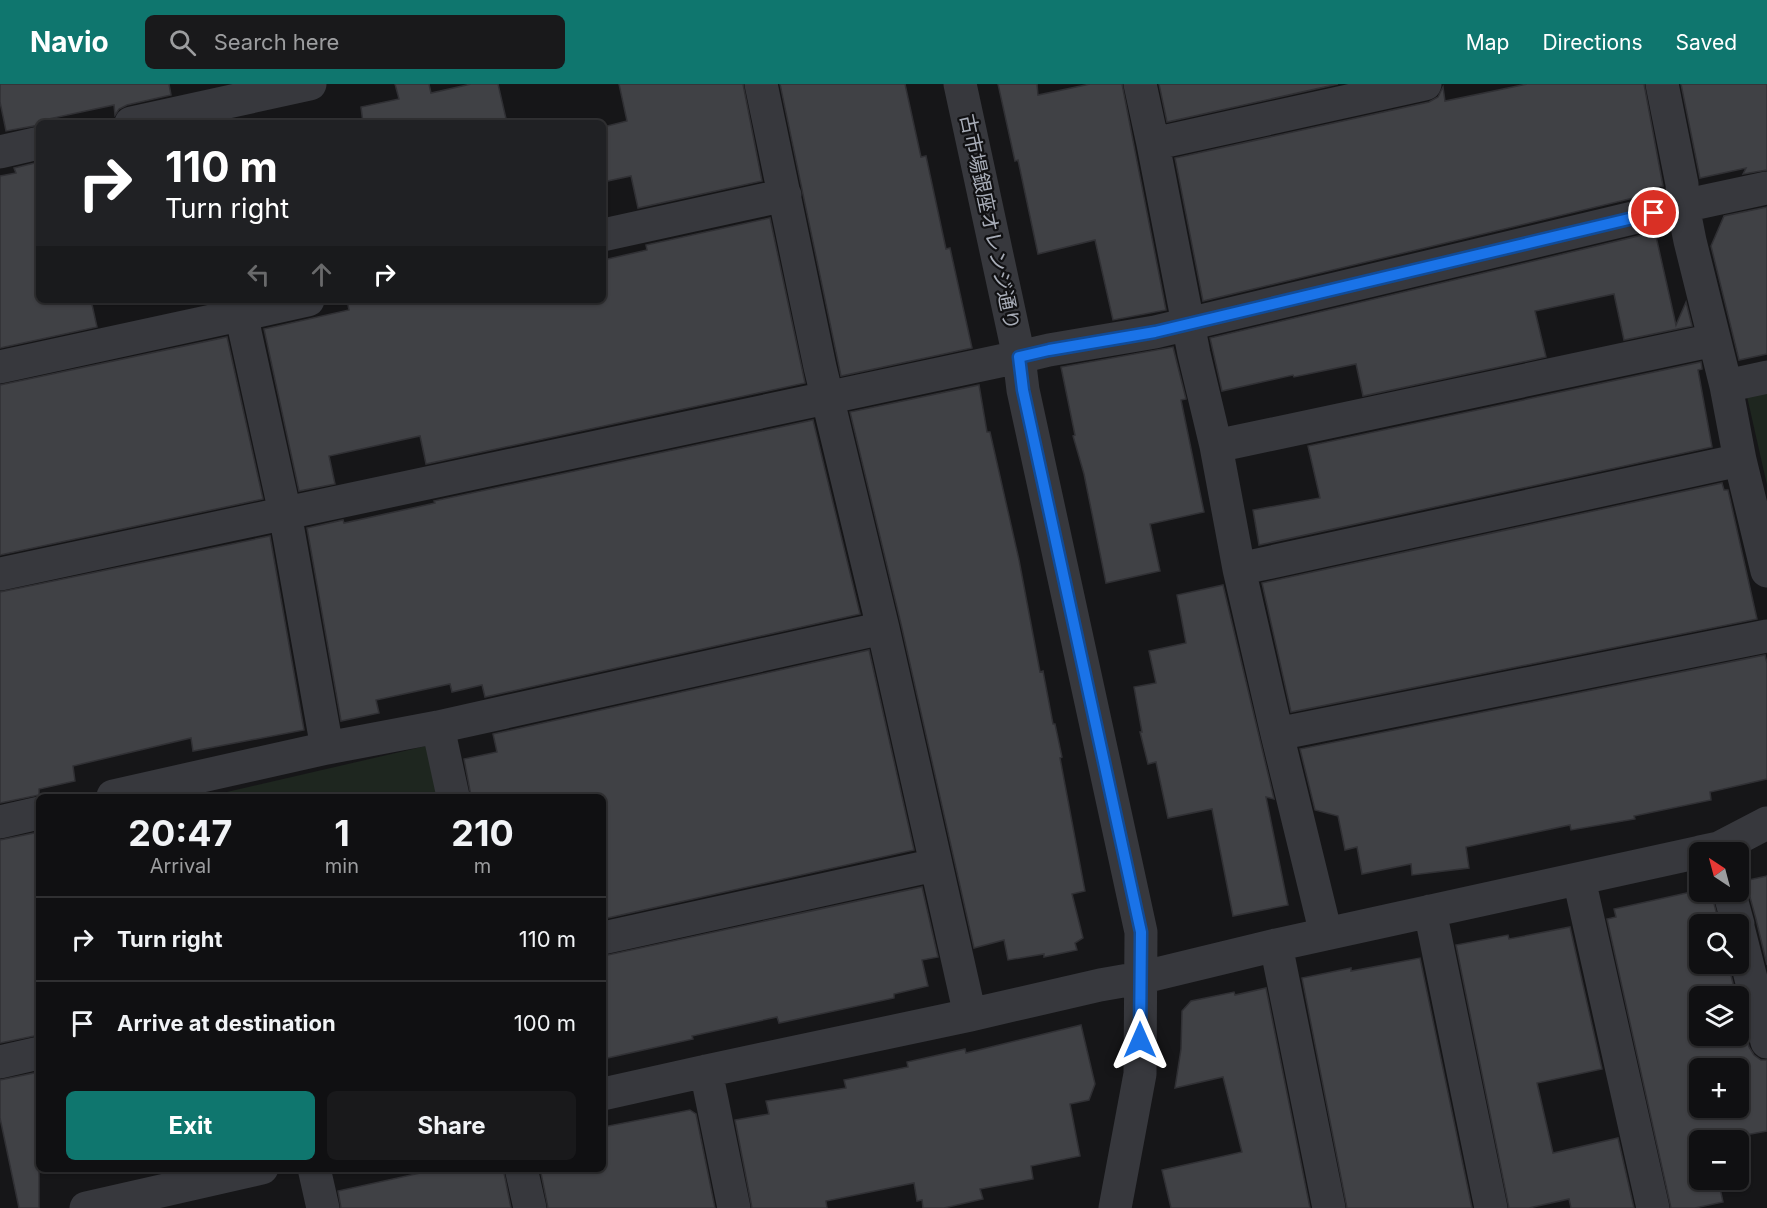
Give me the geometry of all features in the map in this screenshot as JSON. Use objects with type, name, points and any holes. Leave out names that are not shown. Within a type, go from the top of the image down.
[{"type":"street","points":[[142,120],[194,105],[310,84]]},
{"type":"street","points":[[761,84],[828,397],[883,628],[970,1015]]},
{"type":"street","name":"古市場銀座オレンジ通り","points":[[960,84],[1019,357],[1025,402],[1141,932],[1140,1074],[1115,1208]]},
{"type":"street","points":[[1140,84],[1154,144],[1194,354],[1216,446],[1239,569],[1326,934]]},
{"type":"street","points":[[1154,144],[1425,84]]},
{"type":"street","points":[[1662,84],[1682,184],[1683,206],[1767,571]]},
{"type":"street","points":[[0,152],[36,144]]},
{"type":"street","points":[[0,574],[1049,350],[1155,332],[1767,188]]},
{"type":"street","points":[[606,234],[785,195]]},
{"type":"street","points":[[0,367],[240,307],[279,303]]},
{"type":"street","points":[[240,307],[285,513],[327,748]]},
{"type":"street","points":[[1216,446],[1714,340]]},
{"type":"street","points":[[1726,386],[1767,377]]},
{"type":"street","points":[[1239,569],[1740,460]]},
{"type":"street","points":[[132,794],[200,787],[327,748],[438,727],[883,628]]},
{"type":"street","points":[[1277,734],[1767,636]]},
{"type":"street","points":[[438,727],[453,794]]},
{"type":"street","points":[[0,822],[36,814]]},
{"type":"street","points":[[1728,842],[1767,823]]},
{"type":"street","points":[[606,1093],[1140,978],[1276,945],[1689,855]]},
{"type":"street","points":[[606,937],[935,865]]},
{"type":"street","points":[[1579,879],[1653,1208]]},
{"type":"street","points":[[1430,911],[1491,1208]]},
{"type":"street","points":[[1276,945],[1329,1208]]},
{"type":"street","points":[[1749,970],[1767,1042]]},
{"type":"street","points":[[0,1062],[36,1054]]},
{"type":"street","points":[[706,1071],[734,1208]]},
{"type":"street","points":[[86,1208],[163,1200],[250,1172]]},
{"type":"street","points":[[315,1172],[323,1208]]},
{"type":"street","points":[[521,1172],[530,1208]]},
{"type":"shaded area","points":[[1767,387],[1767,485],[1746,392]]},
{"type":"shaded area","points":[[426,746],[437,794],[218,794]]},
{"type":"building","points":[[0,84],[169,84],[171,95],[127,105],[119,109],[115,115],[114,105],[36,120],[36,126],[6,131],[0,102]]},
{"type":"building","points":[[395,84],[429,84],[431,93],[471,84],[498,84],[506,120],[363,120],[361,107],[399,99]]},
{"type":"building","points":[[619,84],[743,84],[762,181],[638,208],[631,176],[606,181],[606,126],[627,121]]},
{"type":"building","points":[[780,84],[905,84],[921,157],[926,156],[946,249],[950,248],[972,348],[841,376]]},
{"type":"building","points":[[998,84],[1037,84],[1038,95],[1090,84],[1122,84],[1166,310],[1113,320],[1095,240],[1038,254],[1018,160],[1015,161]]},
{"type":"building","points":[[1159,84],[1338,84],[1167,122]]},
{"type":"building","points":[[1527,84],[1644,84],[1663,186],[1645,190],[1646,195],[1203,301],[1175,158],[1429,102],[1438,97],[1443,87],[1445,101]]},
{"type":"building","points":[[1681,84],[1767,84],[1767,170],[1743,174],[1746,168],[1700,178]]},
{"type":"building","points":[[36,163],[36,303],[92,303],[97,327],[0,348],[0,176],[16,173],[14,168]]},
{"type":"building","points":[[1767,207],[1767,354],[1739,360],[1711,246],[1724,216]]},
{"type":"building","points":[[770,218],[805,383],[426,464],[420,436],[329,456],[335,484],[299,491],[264,329],[349,310],[348,303],[606,303],[606,259],[647,250],[646,245]]},
{"type":"building","points":[[1655,232],[1676,325],[1686,302],[1692,326],[1624,340],[1614,294],[1535,311],[1546,357],[1363,396],[1356,364],[1222,391],[1210,338]]},
{"type":"building","points":[[227,337],[263,499],[0,555],[0,385]]},
{"type":"building","points":[[1173,347],[1186,399],[1181,400],[1204,512],[1150,524],[1160,571],[1106,583],[1084,474],[1073,436],[1075,435],[1061,367]]},
{"type":"building","points":[[1701,362],[1702,369],[1698,370],[1712,447],[1259,545],[1253,510],[1320,498],[1308,446]]},
{"type":"building","points":[[979,385],[987,432],[990,432],[1019,560],[1040,672],[1043,671],[1062,757],[1060,758],[1085,891],[1072,894],[1083,938],[1075,943],[1077,950],[1044,957],[1044,954],[1008,960],[1004,940],[974,948],[901,624],[850,412]]},
{"type":"building","points":[[813,420],[860,614],[485,697],[482,685],[452,692],[450,684],[376,700],[379,713],[341,721],[307,528],[343,520],[344,523],[435,503],[434,501]]},
{"type":"building","points":[[1722,483],[1724,490],[1728,490],[1757,619],[1291,712],[1262,583]]},
{"type":"building","points":[[270,536],[304,730],[193,751],[191,738],[73,766],[75,781],[39,789],[39,794],[36,796],[0,803],[0,592]]},
{"type":"building","points":[[1223,585],[1274,799],[1266,797],[1288,905],[1233,916],[1212,809],[1168,818],[1156,762],[1148,764],[1140,732],[1142,732],[1134,687],[1156,683],[1149,651],[1186,643],[1177,595]]},
{"type":"building","points":[[869,650],[914,850],[606,918],[606,794],[471,794],[464,759],[497,752],[493,734]]},
{"type":"building","points":[[1765,655],[1767,663],[1767,779],[1710,792],[1711,800],[1634,816],[1635,819],[1571,830],[1570,825],[1466,847],[1469,868],[1412,875],[1411,864],[1362,874],[1357,847],[1345,850],[1338,816],[1315,810],[1300,749]]},
{"type":"building","points":[[36,833],[36,1036],[0,1043],[0,840]]},
{"type":"building","points":[[1767,876],[1767,965],[1749,893],[1749,880]]},
{"type":"building","points":[[922,887],[938,957],[922,960],[928,986],[894,994],[894,998],[779,1023],[777,1017],[606,1058],[606,955]]},
{"type":"building","points":[[1689,892],[1689,902],[1714,902],[1717,914],[1689,914],[1689,974],[1731,974],[1734,986],[1689,986],[1689,1046],[1749,1046],[1754,1055],[1761,1060],[1767,1060],[1767,1131],[1749,1134],[1749,1130],[1689,1130],[1689,1190],[1720,1190],[1723,1202],[1695,1208],[1671,1208],[1607,919],[1616,917],[1614,909]]},
{"type":"building","points":[[1570,927],[1602,1069],[1537,1083],[1553,1153],[1618,1138],[1634,1208],[1571,1208],[1569,1199],[1529,1208],[1509,1208],[1456,945],[1508,935],[1509,939]]},
{"type":"building","points":[[1420,958],[1472,1208],[1347,1208],[1302,978]]},
{"type":"building","points":[[1266,988],[1310,1208],[1171,1208],[1162,1170],[1242,1152],[1223,1077],[1175,1088],[1181,1049],[1182,1011],[1191,1001]]},
{"type":"building","points":[[1081,1025],[1095,1084],[1089,1100],[1070,1104],[1080,1156],[1031,1166],[1033,1179],[980,1189],[983,1199],[944,1208],[923,1208],[922,1200],[917,1201],[914,1183],[826,1201],[827,1208],[752,1208],[735,1120],[769,1114],[766,1101],[846,1088],[844,1080],[908,1067],[907,1062],[965,1049],[966,1053]]},
{"type":"building","points":[[36,1073],[36,1172],[39,1172],[39,1208],[19,1208],[0,1118],[0,1080]]},
{"type":"building","points":[[690,1110],[696,1114],[715,1208],[548,1208],[541,1172],[606,1172],[606,1126]]},
{"type":"building","points":[[425,1172],[504,1172],[511,1208],[341,1208],[338,1191]]},
{"type":"route","points":[[1140,1040],[1141,932],[1023,390],[1019,357],[1155,332],[1654,213]]}]
